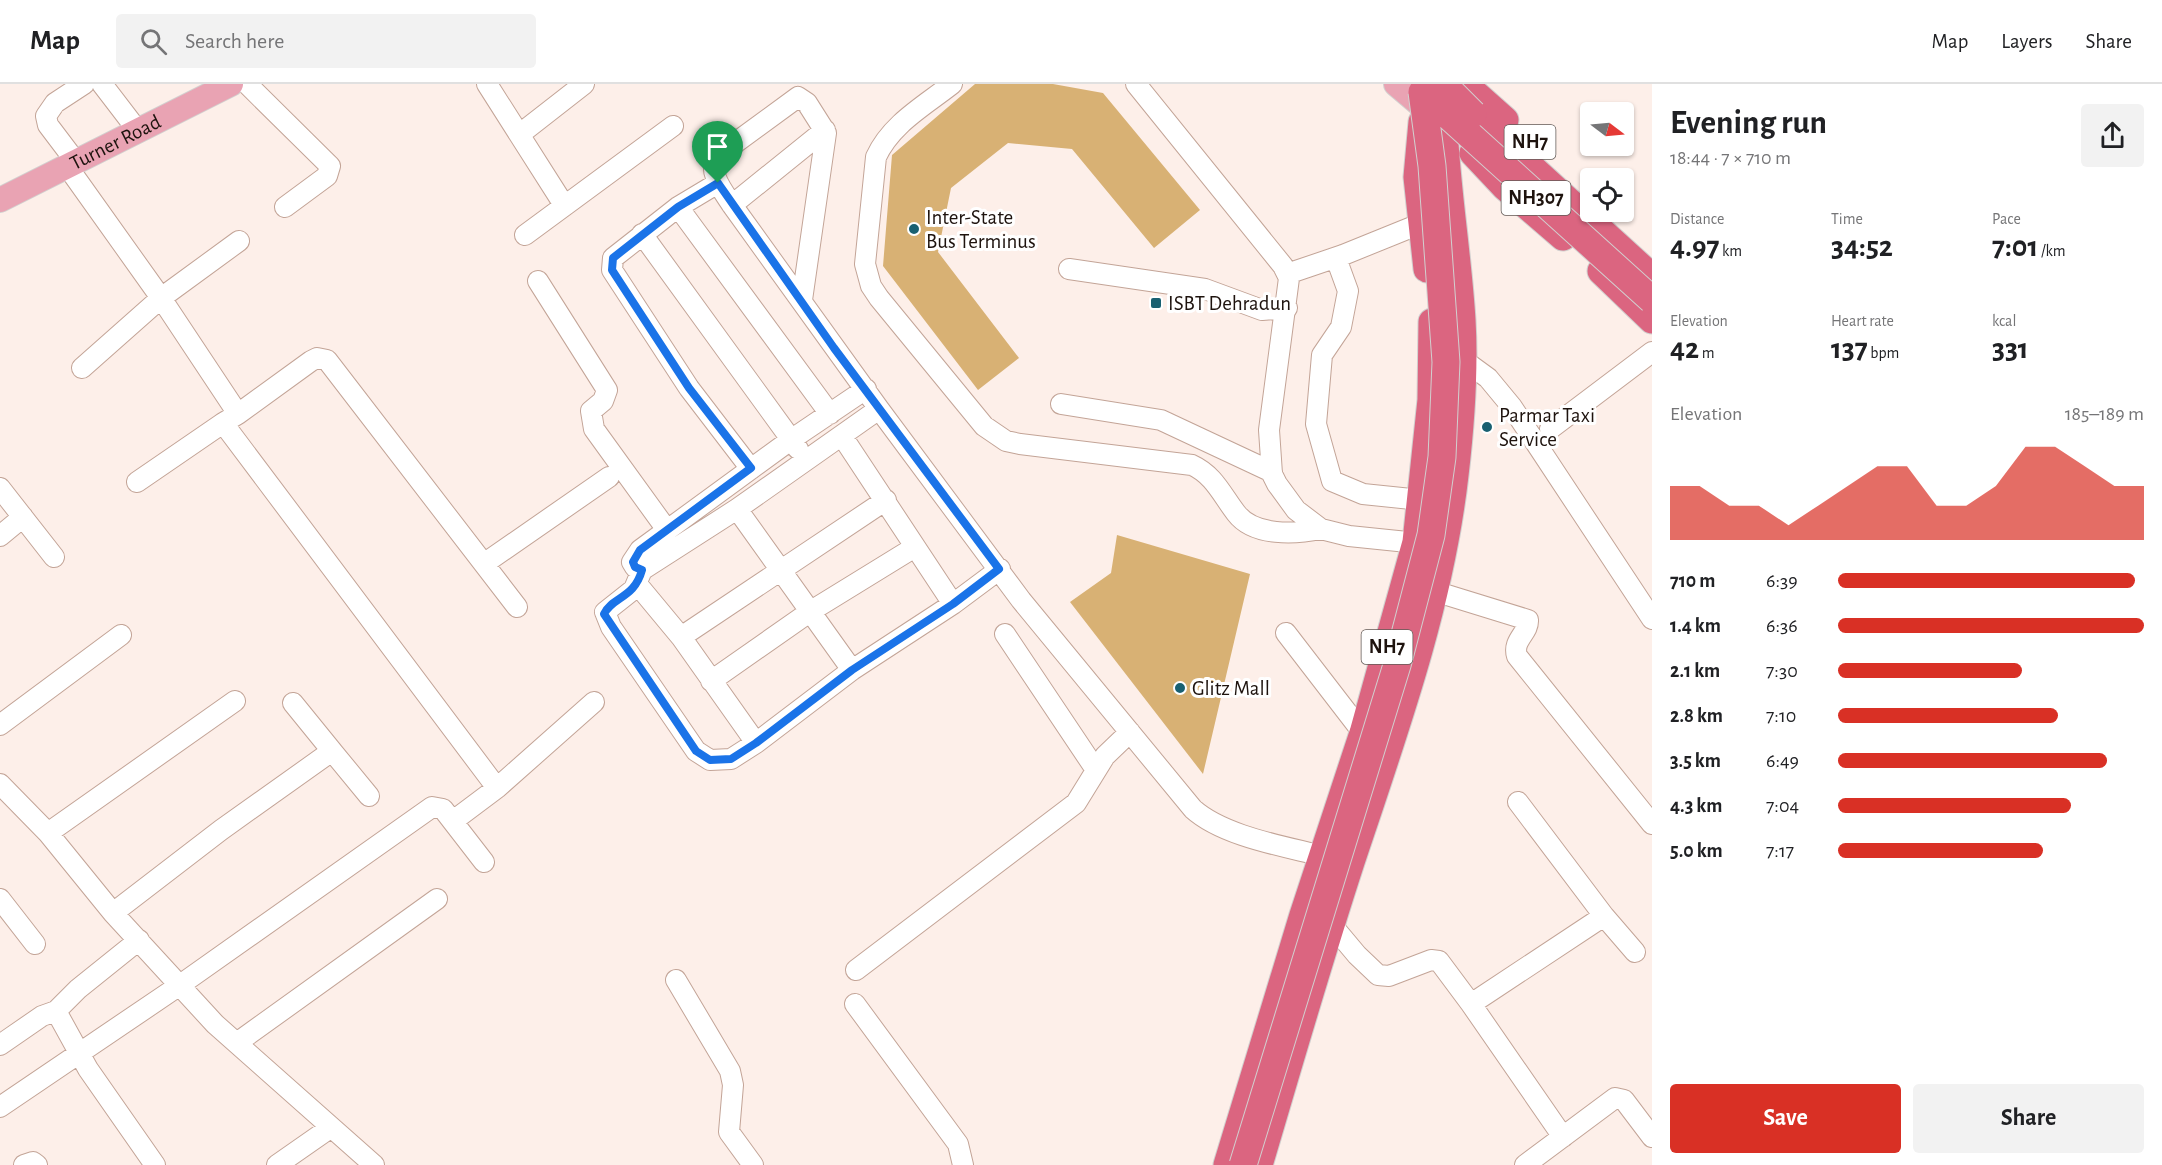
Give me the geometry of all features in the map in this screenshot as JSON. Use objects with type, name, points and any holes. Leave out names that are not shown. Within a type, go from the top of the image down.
[{"type":"highway","name":"NH7","points":[[1431,102],[1465,121],[1473,106],[1468,86]]},
{"type":"highway","name":"NH7","points":[[1468,86],[1580,187]]},
{"type":"highway","name":"NH7","points":[[1227,1165],[1322,856],[1363,733],[1416,542],[1431,400],[1433,332],[1417,167],[1431,102]]},
{"type":"highway","name":"NH7","points":[[1431,102],[1505,187],[1595,265],[1652,320]]},
{"type":"highway","name":"NH7","points":[[1259,1165],[1331,924],[1391,742],[1445,548],[1455,474],[1462,322],[1431,102]]},
{"type":"highway","name":"NH307","points":[[1431,102],[1652,276]]},
{"type":"highway","name":"NH307","points":[[1431,102],[1652,300]]},
{"type":"highway","points":[[1243,1165],[1397,665],[1431,535],[1442,457],[1446,362],[1432,166],[1431,102]]},
{"type":"highway","points":[[1618,222],[1652,253]]},
{"type":"main road","name":"Turner Road","points":[[0,200],[234,84]]},
{"type":"main road","points":[[1396,84],[1431,102]]},
{"type":"street","points":[[84,84],[55,103],[46,116],[48,125],[161,298],[231,418],[497,788]]},
{"type":"street","points":[[102,84],[138,130]]},
{"type":"street","points":[[234,84],[330,166],[327,176],[285,207]]},
{"type":"street","points":[[487,84],[564,205]]},
{"type":"street","points":[[520,134],[584,84]]},
{"type":"street","points":[[952,84],[899,124],[884,141],[876,157],[865,264],[871,286],[879,298],[984,426],[1006,441],[1020,444],[1192,465],[1213,479],[1238,515],[1251,524],[1279,531],[1304,532],[1321,529],[1358,537],[1416,542],[1445,548]]},
{"type":"street","points":[[1136,84],[1287,274],[1290,283],[1270,422],[1272,471],[1287,500],[1305,518],[1321,529]]},
{"type":"street","points":[[802,300],[825,130],[803,99],[794,98],[716,157],[714,168],[718,183],[732,205],[879,410],[1021,600],[1202,817],[1241,833],[1322,856]]},
{"type":"street","points":[[525,235],[673,126]]},
{"type":"street","points":[[732,205],[825,130]]},
{"type":"street","points":[[718,183],[678,207],[642,234],[613,258],[612,270],[689,388],[751,468]]},
{"type":"street","points":[[678,207],[830,414]]},
{"type":"street","points":[[1287,274],[1336,258],[1422,223]]},
{"type":"street","points":[[642,234],[807,461]]},
{"type":"street","points":[[82,368],[161,298],[239,241]]},
{"type":"street","points":[[1336,258],[1348,291],[1341,327],[1322,355],[1316,424],[1332,481],[1363,494],[1421,500]]},
{"type":"street","points":[[1069,269],[1204,289],[1262,310],[1287,308]]},
{"type":"street","points":[[538,281],[607,390],[603,401],[591,411],[594,429],[667,530]]},
{"type":"street","points":[[1550,429],[1652,352]]},
{"type":"street","points":[[137,482],[311,361],[322,358],[327,360],[485,563],[517,608]]},
{"type":"street","points":[[1462,359],[1488,378],[1512,407],[1652,619]]},
{"type":"street","points":[[756,743],[639,577],[633,559],[667,530],[751,468],[866,390]]},
{"type":"street","points":[[1061,404],[1161,420],[1272,471]]},
{"type":"street","points":[[879,410],[639,577],[628,595],[606,610],[604,616],[696,751],[710,760],[726,761],[756,743],[852,670],[953,604],[999,569]]},
{"type":"street","points":[[842,436],[953,604]]},
{"type":"street","points":[[485,563],[609,477]]},
{"type":"street","points":[[0,488],[54,557]]},
{"type":"street","points":[[710,498],[731,513],[782,570],[852,670]]},
{"type":"street","points":[[681,638],[886,500]]},
{"type":"street","points":[[0,536],[23,517]]},
{"type":"street","points":[[711,681],[811,611],[915,547]]},
{"type":"street","points":[[1434,591],[1528,620],[1528,625],[1516,645],[1518,656],[1652,824]]},
{"type":"street","points":[[1286,633],[1363,733]]},
{"type":"street","points":[[1005,634],[1096,770]]},
{"type":"street","points":[[0,725],[121,635]]},
{"type":"street","points":[[48,833],[235,701]]},
{"type":"street","points":[[453,821],[497,788],[594,702]]},
{"type":"street","points":[[293,703],[369,796]]},
{"type":"street","points":[[856,970],[1076,803],[1111,749],[1130,732]]},
{"type":"street","points":[[114,913],[221,830],[332,752]]},
{"type":"street","points":[[0,784],[48,833],[114,913],[215,1024],[374,1165]]},
{"type":"street","points":[[1518,802],[1604,916],[1635,952]]},
{"type":"street","points":[[0,1107],[180,985],[432,807],[443,809],[484,862]]},
{"type":"street","points":[[0,899],[35,944]]},
{"type":"street","points":[[238,1042],[437,899]]},
{"type":"street","points":[[1471,1004],[1604,916]]},
{"type":"street","points":[[1331,924],[1357,955],[1378,975],[1389,976],[1431,960],[1439,961],[1563,1137]]},
{"type":"street","points":[[0,1045],[42,1016],[56,1011],[78,989],[139,940]]},
{"type":"street","points":[[676,980],[730,1071],[734,1085],[729,1132],[753,1165]]},
{"type":"street","points":[[855,1004],[958,1143],[963,1165]]},
{"type":"street","points":[[56,1011],[79,1054],[155,1165]]},
{"type":"street","points":[[1525,1165],[1618,1098],[1624,1100],[1652,1137]]},
{"type":"street","points":[[277,1165],[330,1128]]},
{"type":"street","points":[[24,1165],[30,1162],[37,1165]]},
{"type":"building","name":"Inter-State Bus Terminus","points":[[975,84],[1053,84],[1103,93],[1200,210],[1154,248],[1072,149],[1008,143],[951,188],[938,252],[1019,358],[978,390],[883,266],[892,155]]},
{"type":"building","name":"Glitz Mall","points":[[1117,535],[1250,574],[1203,774],[1070,602],[1111,573]]},
{"type":"place","name":"Inter-State Bus Terminus","points":[[914,229]]},
{"type":"place","name":"ISBT Dehradun","points":[[1156,303]]},
{"type":"place","name":"Parmar Taxi Service","points":[[1487,427]]},
{"type":"place","name":"Glitz Mall","points":[[1180,688]]},
{"type":"route","points":[[718,183],[879,410],[999,569],[953,604],[852,670],[756,743],[726,761],[710,760],[696,751],[604,616],[608,608],[628,595],[637,584],[642,570],[635,567],[633,559],[640,550],[751,468],[689,388],[610,264],[613,258],[678,207],[718,183]]}]
